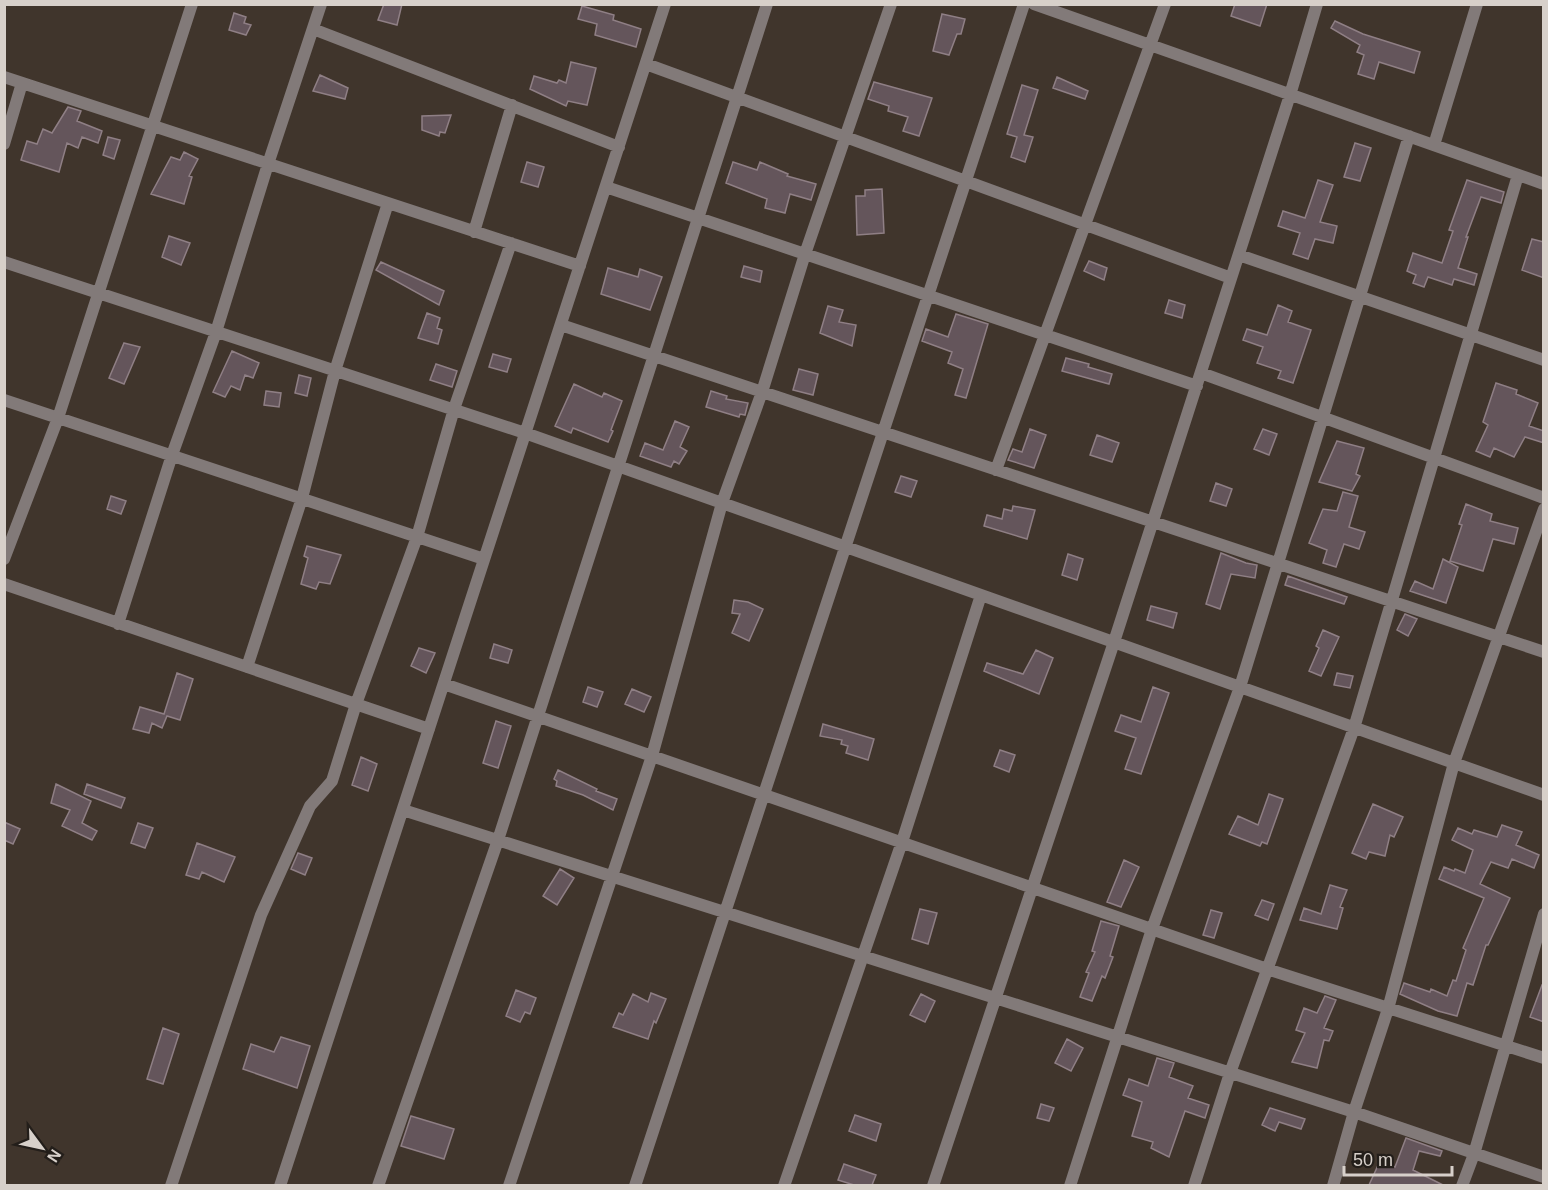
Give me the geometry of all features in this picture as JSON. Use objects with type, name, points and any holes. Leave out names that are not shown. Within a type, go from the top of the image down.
[{"type":"street","points":[[4,559],[58,418],[192,4]]},
{"type":"street","points":[[118,624],[172,455],[216,332],[321,4]]},
{"type":"street","points":[[280,1185],[665,4]]},
{"type":"street","points":[[378,1185],[498,840],[767,4]]},
{"type":"street","points":[[509,1185],[610,876],[652,756],[722,503],[762,392],[805,254],[891,4]]},
{"type":"street","points":[[635,1185],[1024,4]]},
{"type":"street","points":[[1034,4],[1544,184]]},
{"type":"street","points":[[996,470],[1165,4]]},
{"type":"street","points":[[933,1185],[1114,642],[1290,95],[1317,4]]},
{"type":"street","points":[[1434,145],[1477,4]]},
{"type":"street","points":[[313,29],[619,147]]},
{"type":"street","points":[[646,64],[1231,278]]},
{"type":"street","points":[[4,78],[580,266]]},
{"type":"street","points":[[4,144],[22,83]]},
{"type":"street","points":[[474,232],[512,105]]},
{"type":"street","points":[[1070,1185],[1152,929],[1239,687],[1409,136]]},
{"type":"street","points":[[1194,1185],[1230,1073],[1354,728],[1518,175]]},
{"type":"street","points":[[606,187],[1197,386]]},
{"type":"street","points":[[247,667],[302,498],[335,371],[388,203]]},
{"type":"street","points":[[171,1185],[261,915],[310,807],[332,781],[356,704],[417,537],[454,410],[511,243]]},
{"type":"street","points":[[1239,255],[1544,360]]},
{"type":"street","points":[[4,262],[525,433],[1544,795]]},
{"type":"street","points":[[561,325],[1544,652]]},
{"type":"street","points":[[1201,373],[1544,498]]},
{"type":"street","points":[[4,400],[484,559]]},
{"type":"street","points":[[1333,1185],[1388,1009],[1454,763],[1544,509]]},
{"type":"street","points":[[4,584],[429,729]]},
{"type":"street","points":[[784,1185],[902,842],[981,595]]},
{"type":"street","points":[[444,684],[1267,969],[1544,1058]]},
{"type":"street","points":[[403,810],[1354,1112],[1544,1177]]},
{"type":"street","points":[[1462,1185],[1474,1154],[1544,914]]},
{"type":"building","points":[[384,4],[402,4],[397,25],[378,20]]},
{"type":"building","points":[[1235,4],[1267,4],[1260,26],[1231,16]]},
{"type":"building","points":[[582,6],[614,15],[613,20],[641,29],[636,47],[595,35],[597,24],[578,19]]},
{"type":"building","points":[[234,13],[246,17],[244,23],[251,25],[246,35],[229,30]]},
{"type":"building","points":[[942,14],[965,19],[961,34],[957,34],[949,55],[933,51]]},
{"type":"building","points":[[1335,21],[1363,34],[1420,52],[1414,73],[1379,62],[1374,79],[1358,74],[1364,55],[1357,52],[1360,45],[1331,28]]},
{"type":"building","points":[[571,62],[596,68],[587,105],[568,101],[566,106],[530,89],[534,76],[557,83],[559,80],[566,83]]},
{"type":"building","points":[[320,75],[348,88],[345,99],[313,91]]},
{"type":"building","points":[[1057,77],[1088,91],[1085,99],[1053,88]]},
{"type":"building","points":[[874,82],[932,98],[919,136],[903,131],[908,117],[888,111],[889,106],[868,99]]},
{"type":"building","points":[[1022,85],[1038,90],[1024,135],[1033,137],[1025,162],[1011,157],[1017,137],[1007,134]]},
{"type":"building","points":[[68,107],[81,111],[77,121],[102,131],[98,143],[82,137],[78,148],[67,143],[59,172],[21,160],[27,141],[37,144],[43,129],[52,133]]},
{"type":"building","points":[[451,115],[445,133],[440,132],[439,136],[422,130],[422,116]]},
{"type":"building","points":[[108,137],[120,140],[114,159],[103,155]]},
{"type":"building","points":[[1355,143],[1371,148],[1360,181],[1344,177]]},
{"type":"building","points":[[184,152],[198,159],[189,176],[192,177],[184,204],[151,194],[171,157],[180,160]]},
{"type":"building","points":[[527,162],[544,167],[538,187],[521,182]]},
{"type":"building","points":[[733,162],[757,170],[760,162],[788,174],[787,176],[816,184],[811,200],[790,194],[785,213],[765,208],[767,199],[726,183]]},
{"type":"building","points":[[1318,180],[1333,185],[1320,222],[1337,226],[1333,243],[1315,239],[1308,259],[1293,254],[1300,233],[1278,226],[1283,211],[1305,218]]},
{"type":"building","points":[[1467,180],[1504,192],[1501,203],[1481,197],[1466,237],[1468,237],[1458,268],[1477,274],[1474,285],[1454,279],[1452,285],[1428,277],[1424,287],[1413,283],[1416,275],[1407,271],[1413,253],[1442,263],[1453,231],[1449,230]]},
{"type":"building","points":[[882,189],[884,233],[857,235],[856,196],[865,196],[865,190]]},
{"type":"building","points":[[169,236],[190,243],[181,265],[162,257]]},
{"type":"building","points":[[1532,239],[1544,242],[1544,278],[1522,270]]},
{"type":"building","points":[[1089,261],[1107,268],[1104,280],[1084,271]]},
{"type":"building","points":[[381,262],[444,291],[439,305],[376,270]]},
{"type":"building","points":[[744,266],[762,271],[760,282],[741,277]]},
{"type":"building","points":[[608,268],[638,277],[640,269],[662,277],[650,310],[601,294]]},
{"type":"building","points":[[1169,300],[1185,305],[1182,318],[1165,313]]},
{"type":"building","points":[[1278,305],[1292,311],[1288,322],[1311,330],[1293,383],[1278,378],[1281,371],[1257,363],[1263,347],[1243,340],[1247,329],[1267,335]]},
{"type":"building","points":[[828,306],[843,310],[839,322],[856,325],[852,346],[820,333]]},
{"type":"building","points":[[427,313],[440,318],[437,328],[442,330],[438,344],[418,338]]},
{"type":"building","points":[[956,314],[988,324],[966,398],[955,395],[963,369],[948,363],[952,352],[922,341],[926,329],[948,337]]},
{"type":"building","points":[[124,343],[140,347],[124,384],[109,378]]},
{"type":"building","points":[[232,351],[259,363],[253,378],[245,375],[240,390],[231,386],[225,397],[213,392]]},
{"type":"building","points":[[493,354],[511,359],[507,372],[489,367]]},
{"type":"building","points":[[1066,358],[1089,364],[1088,367],[1112,374],[1109,384],[1062,371]]},
{"type":"building","points":[[436,364],[457,371],[452,387],[430,380]]},
{"type":"building","points":[[799,369],[818,374],[813,395],[793,390]]},
{"type":"building","points":[[299,375],[311,378],[307,396],[295,393]]},
{"type":"building","points":[[1496,383],[1517,390],[1516,394],[1538,403],[1529,426],[1544,431],[1544,443],[1525,437],[1514,457],[1494,448],[1490,457],[1476,451],[1488,425],[1483,422]]},
{"type":"building","points":[[574,384],[602,397],[604,393],[622,401],[608,442],[573,428],[571,433],[555,426]]},
{"type":"building","points":[[266,391],[281,393],[279,407],[264,405]]},
{"type":"building","points":[[711,391],[727,396],[726,399],[748,403],[745,415],[740,414],[739,417],[706,407]]},
{"type":"building","points":[[675,421],[689,427],[680,447],[687,451],[679,464],[674,461],[671,467],[640,456],[645,443],[663,450]]},
{"type":"building","points":[[1030,429],[1046,435],[1034,468],[1008,460],[1013,449],[1022,452]]},
{"type":"building","points":[[1263,429],[1277,434],[1269,455],[1254,449]]},
{"type":"building","points":[[1097,435],[1119,443],[1112,462],[1090,455]]},
{"type":"building","points":[[1337,441],[1364,448],[1356,474],[1360,476],[1352,491],[1319,482]]},
{"type":"building","points":[[901,476],[917,481],[911,497],[895,492]]},
{"type":"building","points":[[1216,483],[1232,489],[1226,506],[1210,501]]},
{"type":"building","points":[[1343,492],[1358,496],[1349,527],[1365,532],[1359,549],[1344,544],[1336,567],[1323,563],[1327,550],[1309,543],[1323,509],[1337,511]]},
{"type":"building","points":[[111,496],[126,501],[121,514],[107,509]]},
{"type":"building","points":[[1466,504],[1492,514],[1490,521],[1518,528],[1514,544],[1493,539],[1483,571],[1450,561],[1462,525],[1459,524]]},
{"type":"building","points":[[1013,506],[1035,510],[1027,539],[984,526],[987,515],[1002,519],[1004,509],[1012,511]]},
{"type":"building","points":[[307,546],[341,555],[330,584],[319,582],[316,589],[301,584],[308,558],[304,556]]},
{"type":"building","points":[[1221,553],[1257,565],[1255,578],[1231,574],[1220,609],[1206,604]]},
{"type":"building","points":[[1068,554],[1083,559],[1077,580],[1062,575]]},
{"type":"building","points":[[1443,559],[1458,567],[1446,603],[1410,591],[1415,581],[1433,589]]},
{"type":"building","points":[[1288,576],[1347,597],[1344,604],[1285,585]]},
{"type":"building","points":[[734,600],[748,602],[763,609],[749,641],[732,633],[740,614],[732,613]]},
{"type":"building","points":[[1151,606],[1177,613],[1173,628],[1147,620]]},
{"type":"building","points":[[1405,614],[1417,619],[1408,636],[1397,630]]},
{"type":"building","points":[[1323,630],[1339,637],[1321,676],[1309,671],[1319,648],[1316,646]]},
{"type":"building","points":[[494,644],[512,650],[508,663],[490,658]]},
{"type":"building","points":[[419,648],[435,653],[426,673],[411,666]]},
{"type":"building","points":[[1036,650],[1053,658],[1039,694],[984,671],[987,663],[1023,674]]},
{"type":"building","points":[[177,673],[193,679],[180,720],[167,716],[162,728],[152,723],[149,733],[133,729],[140,707],[164,714]]},
{"type":"building","points":[[1337,673],[1353,676],[1350,688],[1334,685]]},
{"type":"building","points":[[588,687],[603,692],[597,707],[583,702]]},
{"type":"building","points":[[1153,687],[1169,693],[1141,774],[1125,769],[1136,738],[1115,731],[1121,715],[1141,722]]},
{"type":"building","points":[[632,689],[651,697],[644,712],[625,704]]},
{"type":"building","points":[[496,721],[511,726],[498,768],[483,763]]},
{"type":"building","points":[[823,724],[874,739],[868,760],[846,753],[848,746],[841,744],[842,740],[820,736]]},
{"type":"building","points":[[1000,750],[1015,755],[1009,772],[994,766]]},
{"type":"building","points":[[361,757],[377,764],[368,791],[352,785]]},
{"type":"building","points":[[558,770],[597,789],[596,791],[617,799],[613,810],[583,795],[556,786],[557,781],[554,779]]},
{"type":"building","points":[[56,784],[91,801],[82,823],[97,831],[92,840],[62,826],[70,810],[51,803]]},
{"type":"building","points":[[87,784],[125,798],[121,808],[84,794]]},
{"type":"building","points":[[1269,794],[1283,799],[1267,844],[1262,842],[1260,846],[1229,834],[1238,816],[1258,825]]},
{"type":"building","points":[[1373,804],[1403,817],[1394,837],[1390,835],[1385,856],[1369,852],[1366,859],[1352,853]]},
{"type":"building","points":[[4,822],[20,829],[13,844],[4,840]]},
{"type":"building","points":[[138,823],[153,828],[145,848],[131,843]]},
{"type":"building","points":[[1502,825],[1522,832],[1516,845],[1539,855],[1534,868],[1512,859],[1508,868],[1491,862],[1480,884],[1510,898],[1486,945],[1473,985],[1467,983],[1457,1016],[1438,1011],[1400,994],[1404,983],[1430,992],[1431,989],[1447,996],[1453,980],[1456,981],[1466,950],[1463,948],[1484,898],[1439,879],[1444,867],[1465,873],[1473,850],[1452,840],[1458,828],[1472,834],[1474,830],[1497,837]]},
{"type":"building","points":[[197,843],[235,857],[224,882],[202,872],[199,879],[186,875]]},
{"type":"building","points":[[298,853],[312,858],[305,875],[291,869]]},
{"type":"building","points":[[1124,860],[1139,867],[1121,907],[1107,902]]},
{"type":"building","points":[[560,869],[574,878],[557,905],[543,896]]},
{"type":"building","points":[[1330,885],[1347,890],[1340,907],[1343,908],[1337,929],[1300,920],[1304,908],[1321,914]]},
{"type":"building","points":[[1262,900],[1274,904],[1268,920],[1255,915]]},
{"type":"building","points":[[920,909],[937,913],[928,944],[912,939]]},
{"type":"building","points":[[1211,910],[1222,913],[1214,938],[1203,935]]},
{"type":"building","points":[[1101,921],[1119,926],[1110,956],[1113,957],[1105,978],[1102,976],[1092,1001],[1080,997],[1089,973],[1086,972],[1095,952],[1092,951]]},
{"type":"building","points":[[1542,985],[1544,986],[1544,1022],[1530,1017]]},
{"type":"building","points":[[516,990],[536,998],[530,1014],[525,1012],[520,1022],[506,1016]]},
{"type":"building","points":[[651,993],[666,999],[656,1023],[654,1021],[648,1039],[613,1027],[619,1013],[623,1015],[633,994],[648,1002]]},
{"type":"building","points":[[921,994],[935,1001],[925,1022],[910,1015]]},
{"type":"building","points":[[1325,996],[1336,1000],[1324,1028],[1333,1031],[1329,1041],[1324,1040],[1317,1068],[1292,1062],[1305,1033],[1296,1030],[1304,1008],[1317,1013]]},
{"type":"building","points":[[163,1028],[179,1034],[163,1084],[147,1079]]},
{"type":"building","points":[[281,1037],[310,1046],[297,1088],[243,1069],[251,1044],[274,1052]]},
{"type":"building","points":[[1067,1039],[1083,1048],[1071,1071],[1055,1063]]},
{"type":"building","points":[[1157,1058],[1174,1063],[1169,1077],[1193,1086],[1188,1098],[1209,1105],[1205,1118],[1185,1111],[1169,1157],[1151,1148],[1153,1142],[1132,1136],[1142,1102],[1123,1095],[1129,1079],[1148,1086]]},
{"type":"building","points":[[1041,1104],[1054,1108],[1049,1121],[1037,1118]]},
{"type":"building","points":[[1270,1108],[1305,1119],[1301,1129],[1279,1122],[1275,1131],[1262,1125]]},
{"type":"building","points":[[855,1115],[881,1124],[876,1141],[849,1131]]},
{"type":"building","points":[[411,1116],[454,1129],[444,1159],[401,1146]]},
{"type":"building","points":[[1406,1138],[1442,1151],[1440,1156],[1419,1151],[1413,1170],[1443,1185],[1369,1185],[1380,1161],[1395,1167]]},
{"type":"building","points":[[844,1164],[876,1175],[872,1185],[854,1185],[838,1180]]}]
